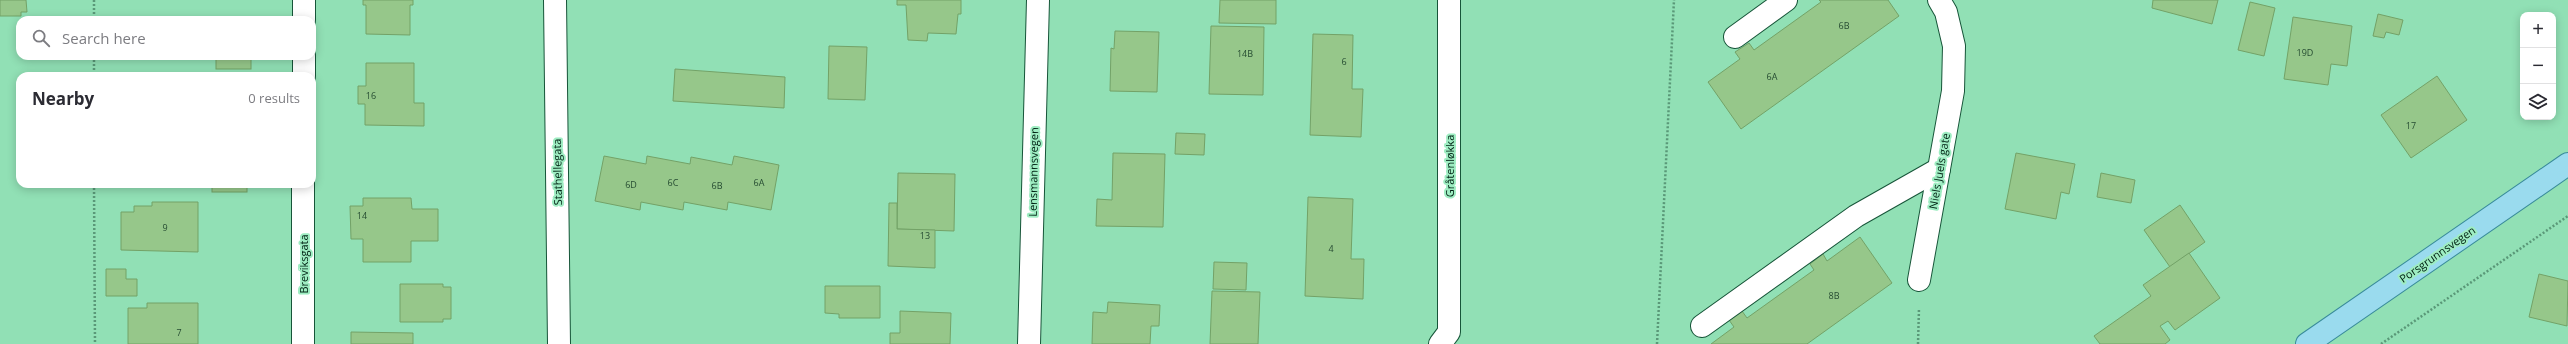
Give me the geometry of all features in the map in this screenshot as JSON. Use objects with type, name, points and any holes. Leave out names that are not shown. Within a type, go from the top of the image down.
[{"type":"main road","name":"Porsgrunnsvegen","points":[[2307,344],[2568,164]]},
{"type":"street","points":[[304,0],[304,16]]},
{"type":"street","name":"Stathellegata","points":[[555,0],[559,344]]},
{"type":"street","name":"Lensmannsvegen","points":[[1029,344],[1038,0]]},
{"type":"street","name":"Gråtenløkka","points":[[1445,338],[1449,0]]},
{"type":"street","points":[[1735,37],[1786,0]]},
{"type":"street","name":"Niels Juels gate","points":[[1920,280],[1953,90],[1954,46],[1946,12],[1939,0]]},
{"type":"street","points":[[304,60],[304,72]]},
{"type":"street","points":[[1702,326],[1856,216],[1939,169]]},
{"type":"street","name":"Breviksgata","points":[[303,344],[304,188]]},
{"type":"path","points":[[94,0],[94,16]]},
{"type":"path","points":[[1657,344],[1674,0]]},
{"type":"path","points":[[94,60],[94,72]]},
{"type":"path","points":[[94,188],[95,344]]},
{"type":"path","points":[[2381,344],[2568,216]]},
{"type":"path","points":[[1918,344],[1920,280]]},
{"type":"building","points":[[0,0],[26,0],[27,12],[21,12],[21,16],[0,16]]},
{"type":"building","points":[[363,0],[413,0],[413,5],[410,5],[410,35],[366,34],[366,5],[363,5]]},
{"type":"building","points":[[897,0],[961,0],[961,14],[958,14],[956,34],[928,33],[927,41],[908,40],[906,5],[897,5]]},
{"type":"building","points":[[1220,0],[1276,0],[1276,24],[1219,23]]},
{"type":"building","points":[[1819,0],[1888,0],[1899,16],[1741,129],[1708,82],[1740,59],[1735,52],[1749,43],[1754,50],[1821,2]]},
{"type":"building","points":[[2153,0],[2218,0],[2212,24],[2152,8]]},
{"type":"building","points":[[2250,2],[2275,8],[2264,56],[2238,50]]},
{"type":"building","points":[[2378,14],[2403,20],[2399,35],[2386,32],[2384,38],[2373,36]]},
{"type":"building","points":[[2293,17],[2352,26],[2347,66],[2331,64],[2328,85],[2284,79]]},
{"type":"building","points":[[1211,26],[1264,27],[1263,95],[1209,94]]},
{"type":"building","points":[[1115,31],[1159,32],[1157,92],[1110,91],[1111,48],[1114,49]]},
{"type":"building","points":[[1313,34],[1353,35],[1352,89],[1363,89],[1361,137],[1310,135]]},
{"type":"building","points":[[829,46],[867,47],[865,100],[828,99]]},
{"type":"building","points":[[216,60],[251,60],[251,69],[216,69]]},
{"type":"building","points":[[366,63],[414,63],[414,103],[424,103],[424,126],[365,125],[365,104],[358,104],[358,86],[366,86]]},
{"type":"building","points":[[675,69],[785,77],[784,108],[673,101]]},
{"type":"building","points":[[2437,76],[2467,120],[2411,158],[2381,115]]},
{"type":"building","points":[[1176,133],[1205,134],[1204,155],[1175,154]]},
{"type":"building","points":[[1113,153],[1165,154],[1163,227],[1096,226],[1097,199],[1112,200]]},
{"type":"building","points":[[2016,153],[2075,164],[2069,194],[2061,192],[2056,219],[2005,209]]},
{"type":"building","points":[[604,156],[646,164],[647,156],[690,164],[691,157],[732,165],[734,156],[779,165],[771,210],[728,202],[727,210],[684,202],[683,210],[641,202],[640,210],[595,201]]},
{"type":"building","points":[[898,173],[955,174],[954,231],[897,229]]},
{"type":"building","points":[[2101,173],[2135,180],[2131,203],[2097,197]]},
{"type":"building","points":[[212,188],[247,188],[247,192],[212,192]]},
{"type":"building","points":[[1308,197],[1353,199],[1351,259],[1364,259],[1363,299],[1305,296]]},
{"type":"building","points":[[363,198],[411,198],[412,209],[438,209],[438,241],[411,241],[411,262],[363,262],[363,239],[351,239],[350,206],[363,206]]},
{"type":"building","points":[[152,202],[198,202],[198,252],[121,250],[121,212],[134,212],[134,206],[152,206]]},
{"type":"building","points":[[889,203],[897,203],[897,229],[935,230],[935,268],[888,266]]},
{"type":"building","points":[[2180,205],[2205,242],[2170,267],[2144,230]]},
{"type":"building","points":[[1860,237],[1892,283],[1807,344],[1711,344],[1734,327],[1729,320],[1742,311],[1747,318],[1814,270],[1810,264],[1823,254],[1827,261]]},
{"type":"building","points":[[2189,253],[2220,298],[2175,330],[2168,321],[2160,326],[2170,340],[2165,344],[2100,344],[2094,336],[2151,296],[2143,285]]},
{"type":"building","points":[[1214,262],[1247,263],[1246,290],[1213,289]]},
{"type":"building","points":[[106,269],[126,269],[126,279],[137,279],[137,296],[106,296]]},
{"type":"building","points":[[2539,274],[2568,281],[2567,326],[2529,317]]},
{"type":"building","points":[[400,284],[443,284],[443,287],[451,287],[451,319],[443,319],[443,322],[400,322]]},
{"type":"building","points":[[825,286],[880,286],[880,318],[839,318],[839,314],[825,313]]},
{"type":"building","points":[[1212,291],[1260,292],[1258,344],[1210,344]]},
{"type":"building","points":[[1108,302],[1160,305],[1159,326],[1151,326],[1150,344],[1092,344],[1093,312],[1107,313]]},
{"type":"building","points":[[147,303],[198,303],[198,344],[128,344],[128,308],[147,308]]},
{"type":"building","points":[[900,311],[951,313],[950,344],[890,344],[890,333],[900,333]]},
{"type":"building","points":[[351,332],[413,333],[413,344],[351,344]]}]
